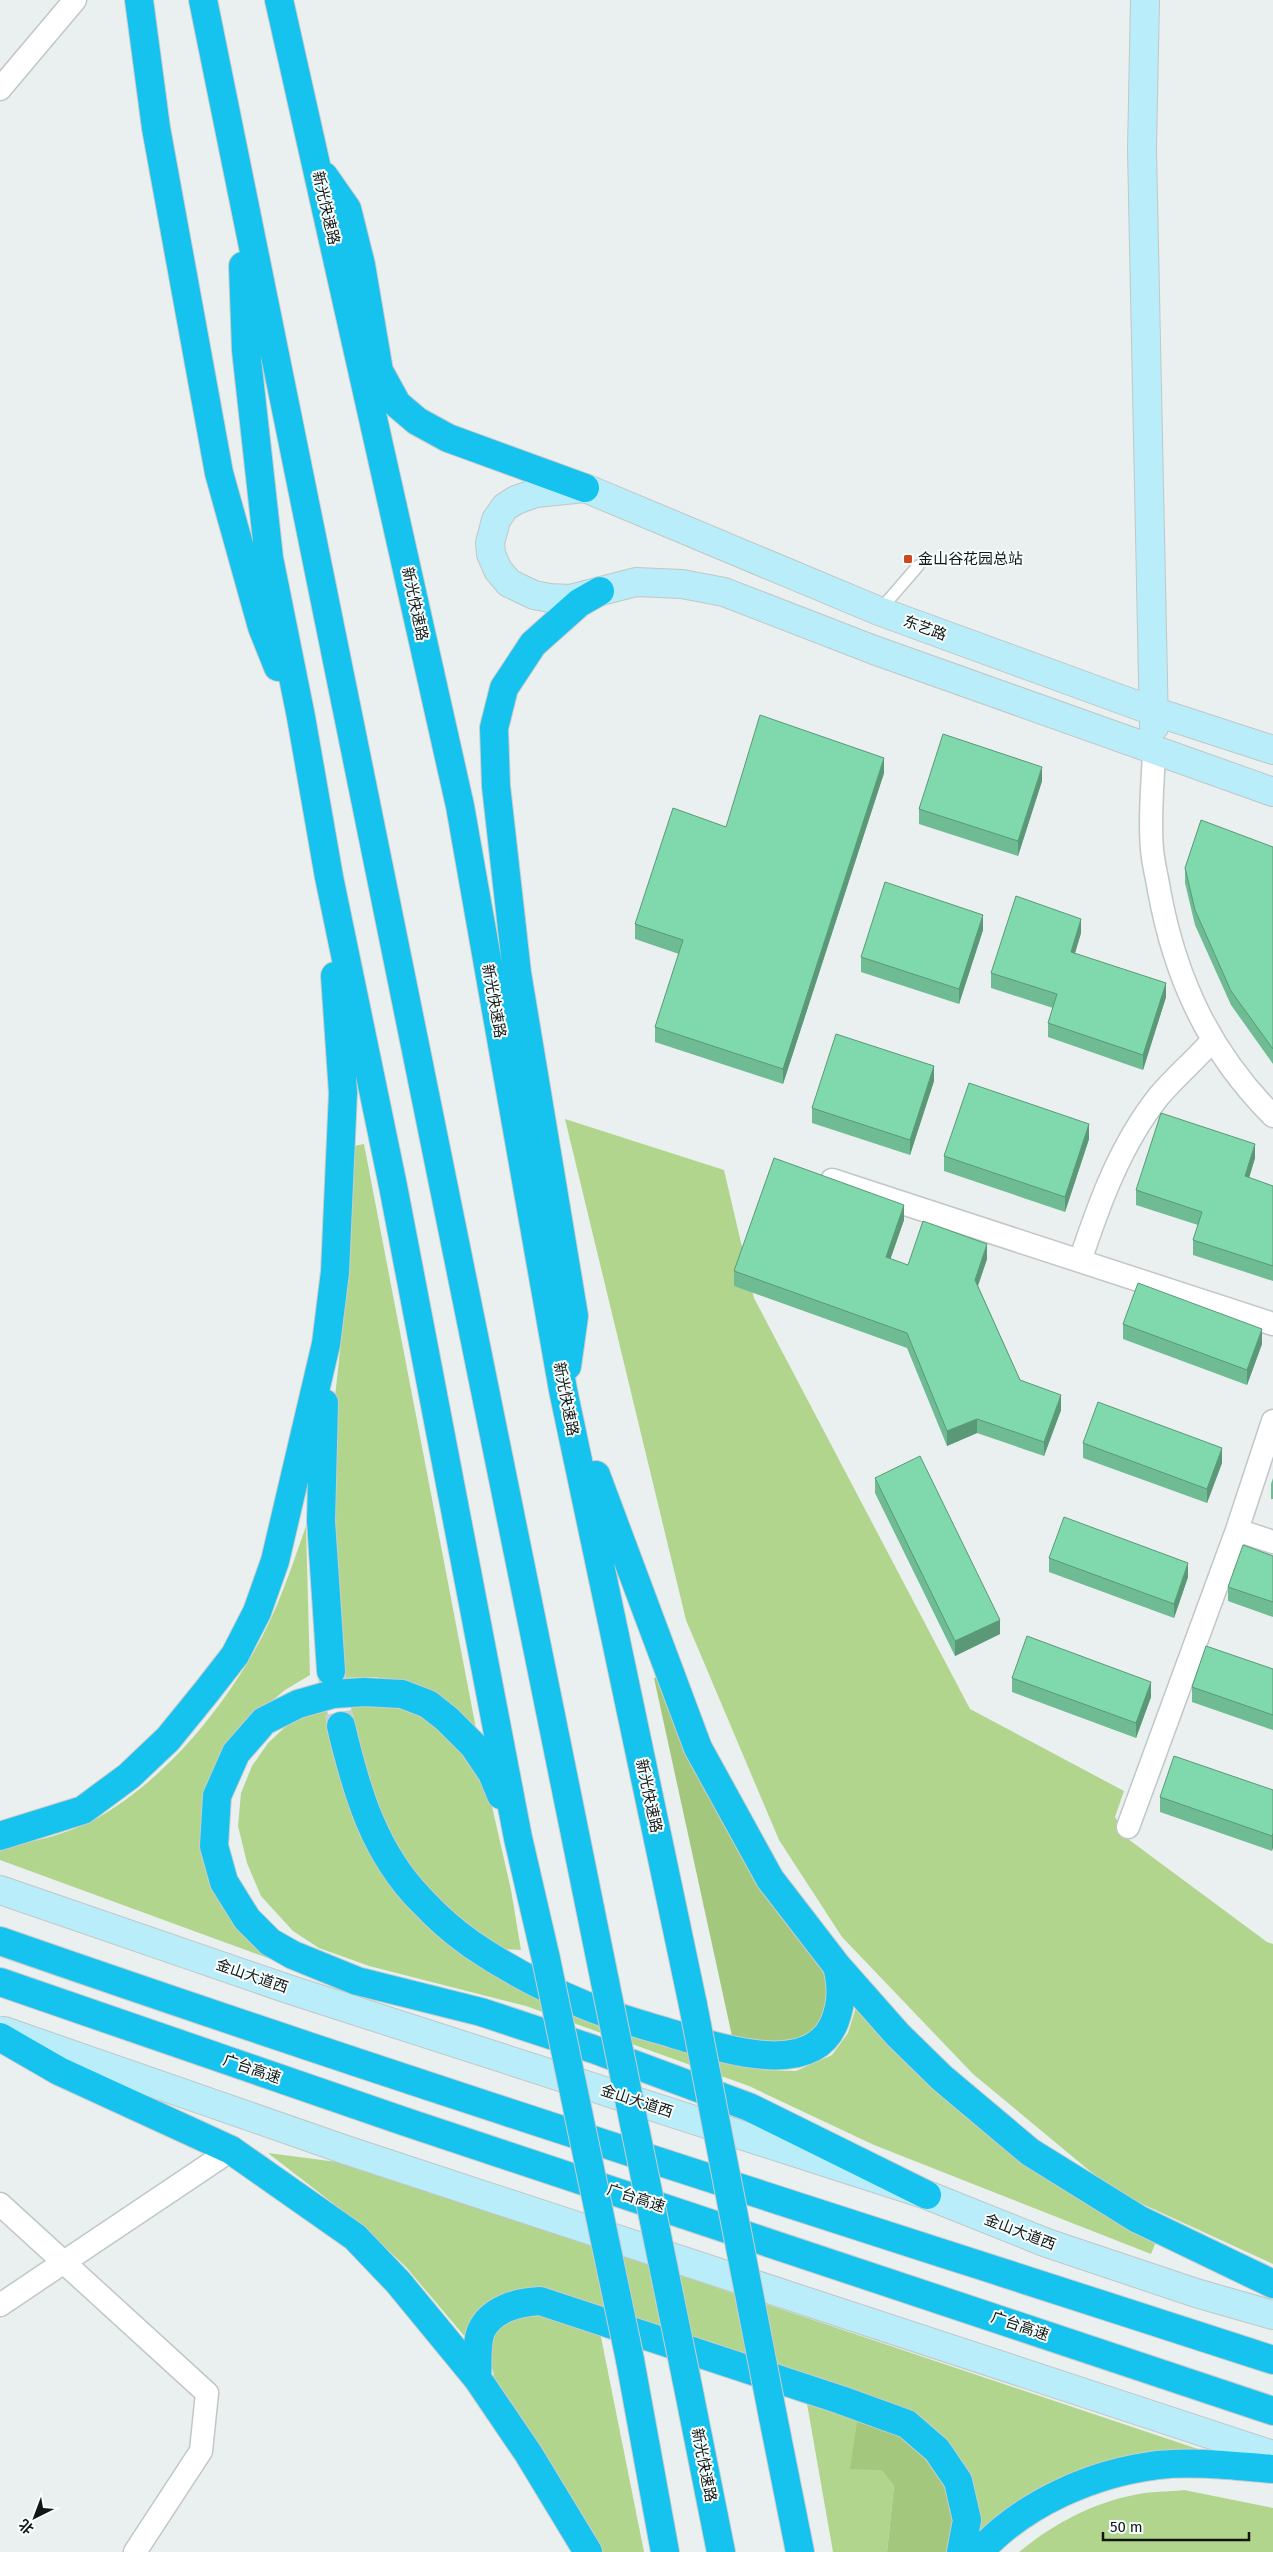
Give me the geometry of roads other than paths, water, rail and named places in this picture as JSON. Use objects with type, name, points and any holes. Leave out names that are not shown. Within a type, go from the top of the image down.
[{"type":"highway","points":[[138,0],[156,128],[219,473],[262,627],[303,728]]},
{"type":"highway","points":[[203,0],[241,189],[246,350],[269,558],[303,728],[329,877],[393,1186],[518,1838],[546,1959],[630,2360],[666,2552]]},
{"type":"highway","name":"新光快速路","points":[[279,0],[460,806],[563,1390],[693,2005],[800,2552]]},
{"type":"highway","points":[[316,164],[347,209],[362,265],[379,371],[397,404],[417,421],[448,438],[585,488]]},
{"type":"highway","name":"新光快速路","points":[[241,189],[721,2552]]},
{"type":"highway","points":[[600,592],[579,603],[533,644],[504,688],[494,728],[496,786],[517,973],[574,1316],[563,1390],[698,1748],[770,1879],[837,1966],[898,2035],[936,2072],[1030,2152],[1138,2219],[1273,2284]]},
{"type":"highway","points":[[329,877],[343,1093],[335,1272],[326,1344],[320,1522],[331,1671]]},
{"type":"highway","points":[[0,1836],[83,1810],[130,1776],[168,1739],[235,1655],[257,1612],[275,1561],[326,1344]]},
{"type":"highway","points":[[518,1838],[492,1773],[473,1745],[447,1719],[428,1704],[402,1694],[364,1692],[333,1694],[298,1704],[264,1721],[236,1753],[217,1796],[214,1846],[224,1882],[246,1919],[270,1942],[292,1955],[357,1981],[481,2012],[593,2049],[749,2107],[928,2195]]},
{"type":"highway","points":[[341,1726],[354,1782],[371,1827],[391,1864],[422,1901],[470,1943],[515,1970],[587,2006],[632,2022],[730,2050],[770,2055],[799,2053],[818,2045],[832,2028],[839,2009],[842,1986],[837,1966]]},
{"type":"highway","points":[[0,1941],[163,1998],[493,2107],[1273,2360]]},
{"type":"highway","name":"广台高速","points":[[0,1982],[406,2122],[1273,2411]]},
{"type":"highway","points":[[0,2037],[59,2071],[231,2150],[355,2237],[398,2282],[477,2378],[528,2453],[588,2552]]},
{"type":"highway","points":[[477,2378],[481,2332],[494,2314],[519,2302],[540,2301],[841,2400],[907,2424],[937,2450],[958,2481],[967,2520],[961,2552]]},
{"type":"highway","points":[[979,2552],[1014,2520],[1045,2502],[1092,2480],[1158,2465],[1194,2464],[1273,2469]]},
{"type":"main road","points":[[1145,0],[1142,148],[1154,751]]},
{"type":"main road","points":[[585,488],[536,493],[505,507],[496,520],[491,534],[491,554],[498,570],[509,583],[534,595],[570,599],[636,582],[682,584],[724,592],[874,650],[1273,792]]},
{"type":"main road","name":"东艺路","points":[[585,488],[879,611],[1153,711],[1273,750]]},
{"type":"main road","name":"金山大道西","points":[[0,1890],[288,1989],[928,2195],[1056,2246],[1196,2293],[1273,2315]]},
{"type":"main road","points":[[0,2030],[356,2153],[1273,2456]]},
{"type":"street","points":[[0,89],[75,0]]},
{"type":"street","points":[[1154,751],[1152,850],[1166,930],[1177,967],[1212,1041],[1238,1077],[1273,1116]]},
{"type":"street","points":[[1080,1261],[1103,1192],[1137,1128],[1159,1096],[1212,1041]]},
{"type":"street","points":[[811,1173],[1273,1324]]},
{"type":"street","points":[[1128,1826],[1237,1530],[1273,1421]]},
{"type":"street","points":[[1237,1530],[1273,1542]]},
{"type":"street","points":[[0,2306],[231,2150]]},
{"type":"street","points":[[0,2204],[206,2393],[201,2451],[135,2552]]},
{"type":"lane","points":[[879,611],[918,566]]},
{"type":"tunnel","points":[[331,1671],[341,1726]]},
{"type":"place","name":"金山谷花园总站","points":[[908,559]]}]
